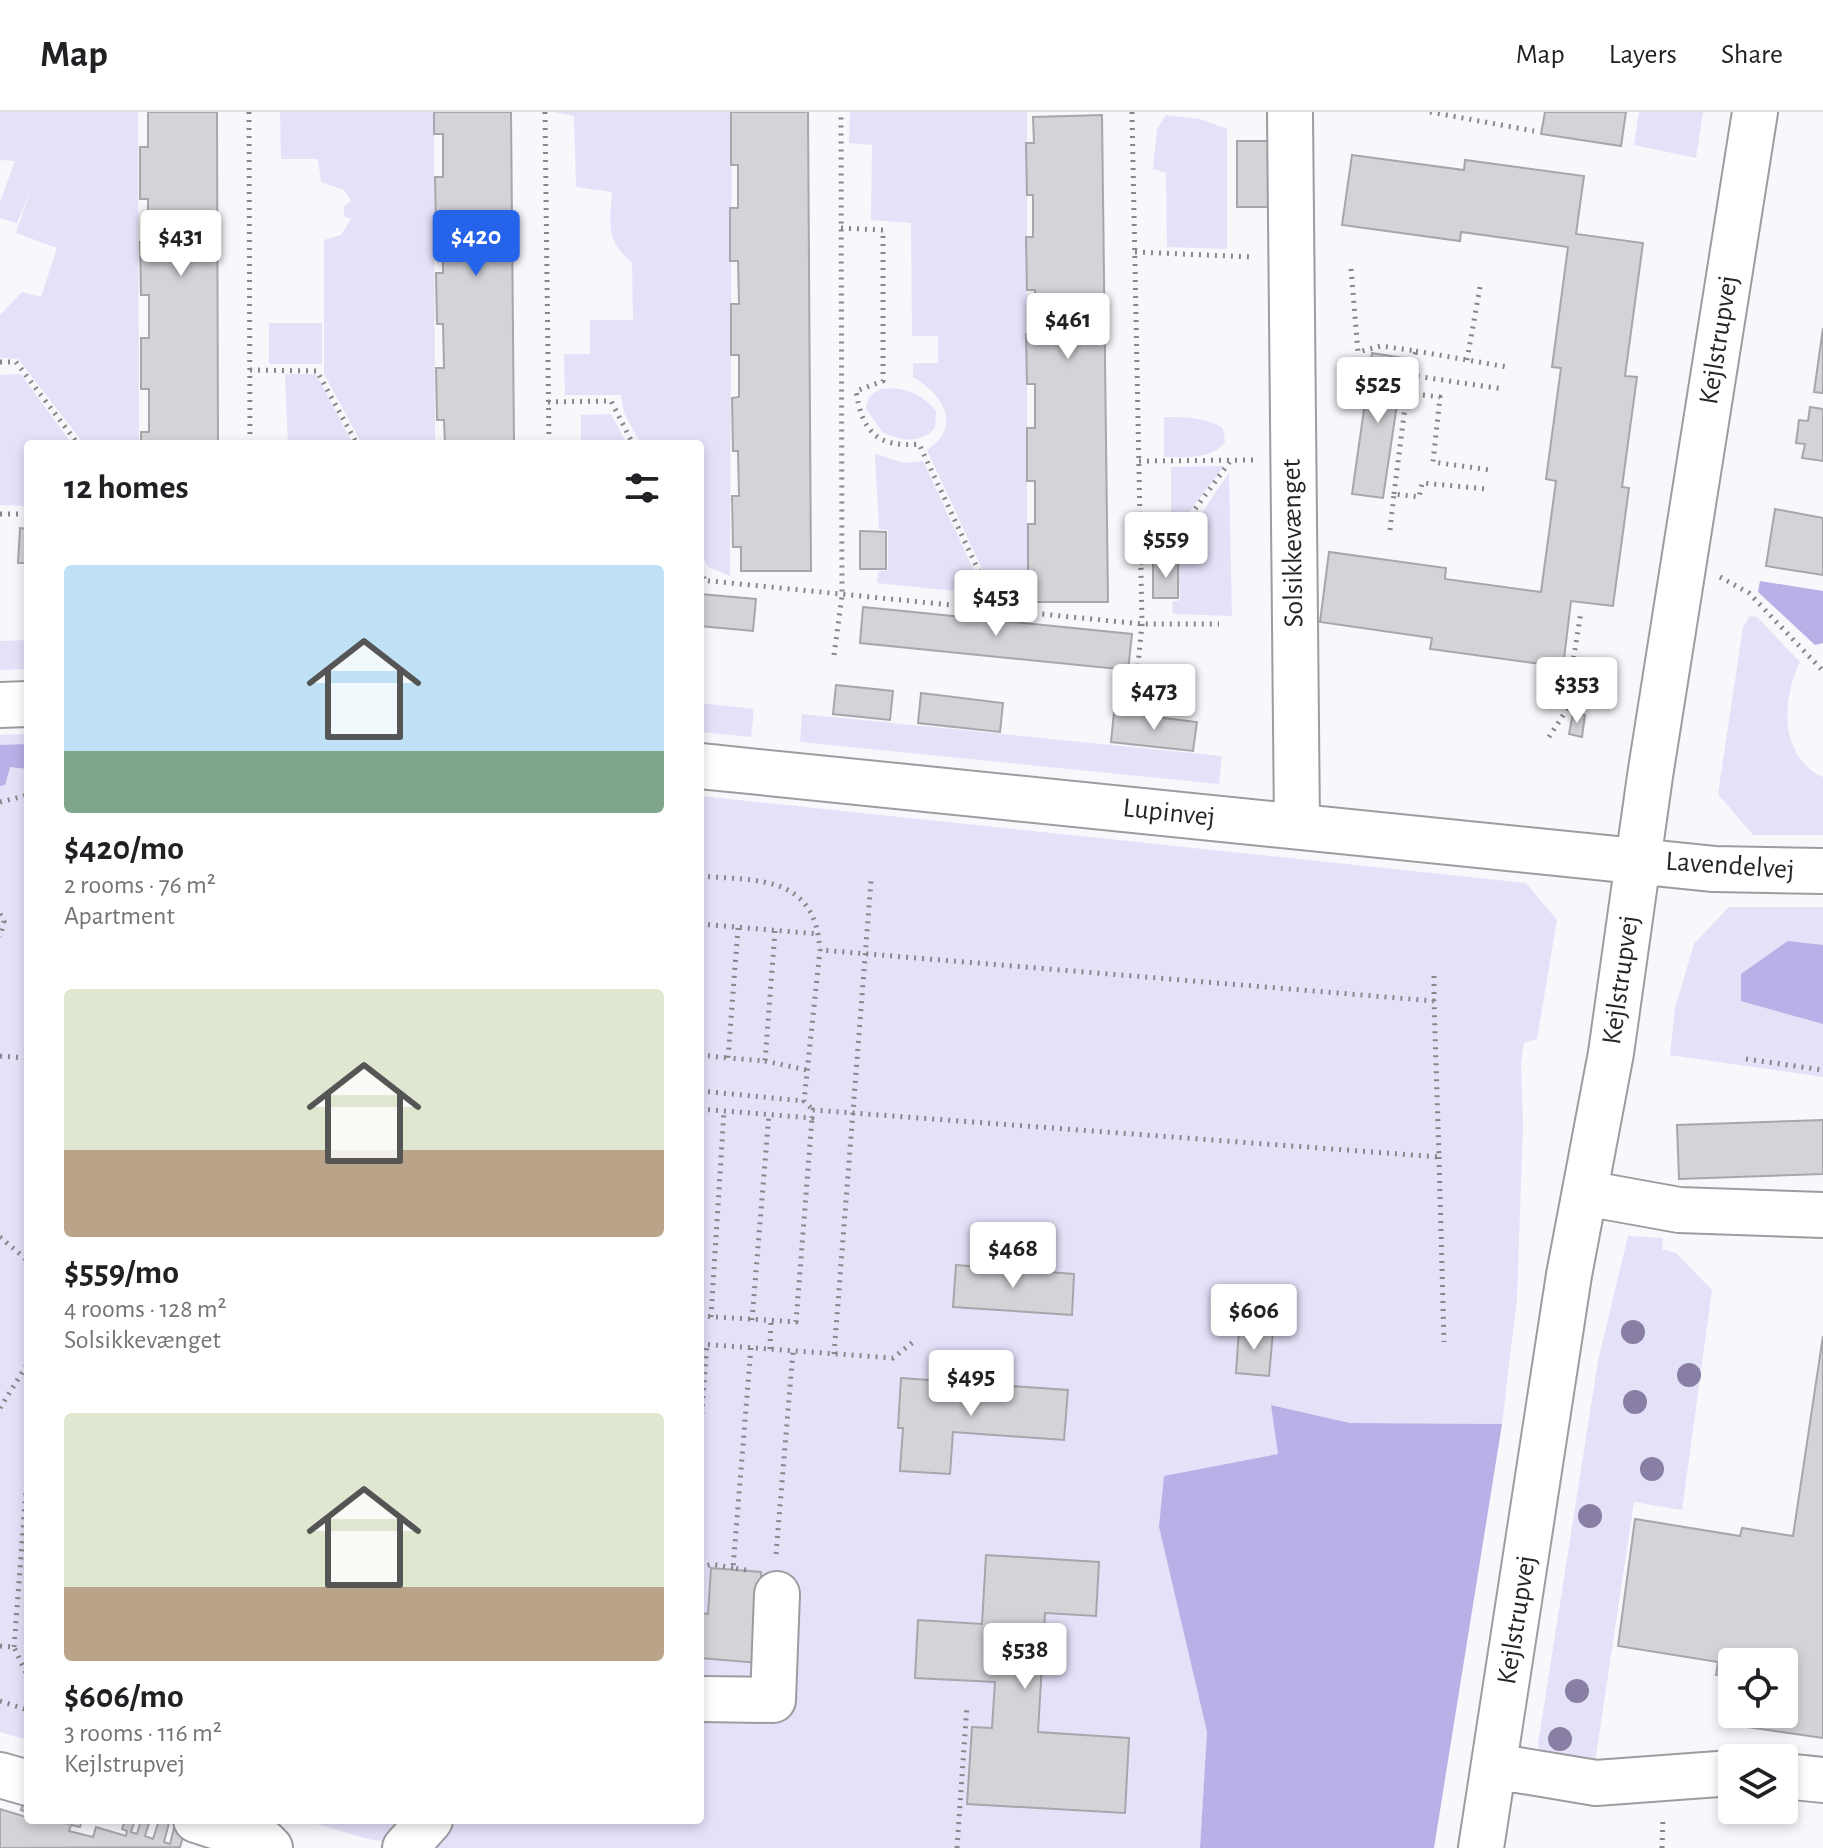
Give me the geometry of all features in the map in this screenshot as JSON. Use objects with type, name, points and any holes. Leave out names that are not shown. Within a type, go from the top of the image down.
[{"type":"street","name":"Kejlstrupvej","points":[[1481,1848],[1569,1275],[1611,1053],[1637,859],[1755,112]]},
{"type":"street","name":"Solsikkevænget","points":[[1290,115],[1289,261],[1297,826]]},
{"type":"street","points":[[0,705],[24,704]]},
{"type":"street","name":"Lupinvej","points":[[704,766],[1637,859]]},
{"type":"street","name":"Lavendelvej","points":[[1637,859],[1714,869],[1823,871]]},
{"type":"street","points":[[1585,1193],[1679,1210],[1823,1215]]},
{"type":"street","points":[[704,1699],[773,1700],[771,1574]]},
{"type":"street","points":[[1494,1766],[1596,1783],[1718,1774]]},
{"type":"street","points":[[0,1775],[24,1782]]},
{"type":"street","points":[[1798,1777],[1823,1780]]},
{"type":"street","points":[[208,1824],[264,1842],[270,1848]]},
{"type":"path","points":[[249,112],[250,440]]},
{"type":"path","points":[[545,112],[549,440]]},
{"type":"path","points":[[834,655],[842,596],[841,112]]},
{"type":"path","points":[[1132,112],[1142,624],[1136,686]]},
{"type":"path","points":[[1430,112],[1534,131]]},
{"type":"path","points":[[841,228],[883,230],[883,381],[856,391],[842,391]]},
{"type":"path","points":[[1135,252],[1219,253],[1289,261]]},
{"type":"path","points":[[1351,269],[1358,352],[1381,346],[1507,367]]},
{"type":"path","points":[[1467,360],[1480,287]]},
{"type":"path","points":[[1390,530],[1409,375],[1416,351]]},
{"type":"path","points":[[0,362],[16,362],[75,440]]},
{"type":"path","points":[[250,370],[317,371],[355,440]]},
{"type":"path","points":[[1409,375],[1503,389]]},
{"type":"path","points":[[856,391],[866,428],[896,446],[919,444],[998,610]]},
{"type":"path","points":[[1407,393],[1440,397],[1433,462],[1490,470]]},
{"type":"path","points":[[548,402],[611,401],[631,440]]},
{"type":"path","points":[[1140,563],[1162,554],[1231,460]]},
{"type":"path","points":[[1139,461],[1292,460]]},
{"type":"path","points":[[1394,494],[1419,497],[1422,483],[1487,489]]},
{"type":"path","points":[[0,514],[24,514]]},
{"type":"path","points":[[1685,557],[1749,593],[1823,671]]},
{"type":"path","points":[[704,580],[1142,624],[1219,624]]},
{"type":"path","points":[[1549,737],[1577,694],[1572,668],[1581,612]]},
{"type":"path","points":[[0,802],[24,796]]},
{"type":"path","points":[[704,876],[767,881],[789,889],[807,904],[819,934],[820,950],[804,1101]]},
{"type":"path","points":[[834,1354],[871,881]]},
{"type":"path","points":[[0,914],[4,933],[0,937]]},
{"type":"path","points":[[704,924],[819,934]]},
{"type":"path","points":[[728,1058],[738,928]]},
{"type":"path","points":[[765,1061],[775,931]]},
{"type":"path","points":[[820,950],[1434,1001]]},
{"type":"path","points":[[1434,976],[1444,1342]]},
{"type":"path","points":[[704,1055],[765,1061],[807,1070]]},
{"type":"path","points":[[0,1056],[24,1058]]},
{"type":"path","points":[[1746,1059],[1823,1070]]},
{"type":"path","points":[[704,1091],[804,1101],[813,1110],[1439,1157]]},
{"type":"path","points":[[704,1109],[812,1118]]},
{"type":"path","points":[[704,1316],[796,1322],[813,1110]]},
{"type":"path","points":[[711,1317],[724,1111]]},
{"type":"path","points":[[752,1320],[769,1114]]},
{"type":"path","points":[[0,1237],[24,1258]]},
{"type":"path","points":[[770,1349],[771,1321]]},
{"type":"path","points":[[704,1344],[893,1358],[913,1342]]},
{"type":"path","points":[[733,1568],[751,1347]]},
{"type":"path","points":[[704,1567],[712,1564],[771,1574],[793,1351]]},
{"type":"path","points":[[0,1408],[24,1369]]},
{"type":"path","points":[[24,1517],[14,1647],[24,1668]]},
{"type":"path","points":[[0,1646],[14,1647]]},
{"type":"path","points":[[0,1701],[24,1709]]},
{"type":"path","points":[[957,1848],[967,1705]]},
{"type":"shaded area","points":[[0,112],[138,112],[139,440],[81,440],[18,359],[0,358],[0,315],[22,292],[41,297],[57,248],[16,233],[30,192],[17,223],[0,218],[0,202],[15,161],[0,160]]},
{"type":"shaded area","points":[[280,112],[434,112],[435,440],[360,440],[324,374],[324,240],[341,235],[351,219],[344,216],[344,206],[351,201],[344,190],[321,182],[318,159],[281,159]]},
{"type":"shaded area","points":[[554,112],[732,112],[730,576],[708,567],[704,560],[704,440],[639,440],[624,413],[621,395],[565,395],[564,354],[590,354],[590,320],[633,320],[632,263],[613,239],[610,223],[612,192],[576,187],[574,116]]},
{"type":"shaded area","points":[[850,112],[1027,112],[1027,602],[994,595],[927,450],[944,431],[945,411],[933,392],[913,377],[913,363],[938,363],[938,336],[912,336],[911,223],[871,220],[872,145],[849,143]]},
{"type":"shaded area","points":[[1639,112],[1703,112],[1696,158],[1634,145]]},
{"type":"shaded area","points":[[1166,115],[1200,119],[1227,129],[1227,249],[1167,247],[1166,173],[1153,169],[1157,129]]},
{"type":"shaded area","points":[[269,323],[322,323],[322,364],[269,364]]},
{"type":"shaded area","points":[[21,374],[69,440],[24,440],[24,506],[0,505],[0,375]]},
{"type":"shaded area","points":[[285,374],[316,374],[351,440],[288,440]]},
{"type":"shaded area","points":[[880,389],[904,390],[918,395],[936,411],[935,428],[917,439],[882,432],[866,408],[869,397]]},
{"type":"shaded area","points":[[611,414],[625,440],[581,440],[581,415]]},
{"type":"shaded area","points":[[1164,417],[1195,418],[1216,424],[1223,428],[1225,442],[1205,455],[1164,457]]},
{"type":"shaded area","points":[[875,454],[905,463],[923,461],[985,594],[877,583],[878,572],[888,570],[888,530],[879,529]]},
{"type":"shaded area","points":[[1224,466],[1171,536],[1171,467]]},
{"type":"shaded area","points":[[1229,473],[1232,616],[1173,614],[1172,602],[1180,600],[1178,560],[1170,559]]},
{"type":"shaded area","points":[[1760,581],[1823,591],[1823,643],[1815,645],[1758,592]]},
{"type":"shaded area","points":[[1750,616],[1757,617],[1800,662],[1790,692],[1788,726],[1798,756],[1808,768],[1823,777],[1823,835],[1753,835],[1718,794],[1743,627]]},
{"type":"shaded area","points":[[24,640],[24,669],[0,670],[0,641]]},
{"type":"shaded area","points":[[704,703],[754,709],[751,737],[704,732]]},
{"type":"shaded area","points":[[802,714],[1222,756],[1219,784],[800,742]]},
{"type":"shaded area","points":[[24,734],[24,1739],[0,1732],[0,735]]},
{"type":"shaded area","points":[[24,744],[24,769],[10,767],[5,785],[0,786],[0,745]]},
{"type":"shaded area","points":[[704,796],[1526,883],[1557,920],[1537,1039],[1524,1043],[1521,1063],[1523,1125],[1517,1298],[1502,1424],[1350,1423],[1272,1405],[1279,1454],[1159,1527],[1207,1732],[1200,1848],[421,1848],[368,1839],[317,1824],[704,1824]]},
{"type":"shaded area","points":[[1729,907],[1823,907],[1823,1077],[1670,1055],[1675,1008],[1694,944]]},
{"type":"shaded area","points":[[1788,941],[1823,945],[1823,1024],[1741,1001],[1741,974]]},
{"type":"shaded area","points":[[1628,1236],[1663,1238],[1662,1249],[1676,1253],[1712,1290],[1682,1510],[1634,1502],[1595,1762],[1539,1751],[1538,1744],[1598,1361]]},
{"type":"shaded area","points":[[1271,1405],[1350,1423],[1502,1424],[1434,1848],[1200,1848],[1207,1732],[1159,1527],[1164,1476],[1278,1454]]},
{"type":"building","points":[[148,112],[217,112],[218,440],[141,440],[141,432],[149,432],[149,389],[141,389],[141,338],[149,338],[149,295],[141,295],[140,242],[148,242],[148,199],[140,199],[140,147],[148,147]]},
{"type":"building","points":[[434,112],[511,112],[514,440],[445,440],[444,420],[437,420],[436,368],[444,368],[443,324],[437,324],[436,273],[443,273],[443,230],[436,230],[435,177],[443,177],[443,134],[434,134]]},
{"type":"building","points":[[731,112],[808,112],[811,571],[741,571],[741,547],[733,547],[732,496],[739,496],[738,451],[733,451],[732,398],[739,397],[739,355],[731,355],[731,304],[739,304],[738,261],[730,261],[730,208],[738,208],[738,165],[731,165]]},
{"type":"building","points":[[1545,112],[1626,112],[1621,146],[1541,134]]},
{"type":"building","points":[[1102,115],[1108,602],[1036,602],[1036,575],[1028,575],[1028,524],[1035,524],[1035,481],[1027,481],[1027,428],[1035,428],[1035,384],[1027,384],[1026,334],[1035,334],[1035,290],[1027,290],[1026,237],[1033,237],[1033,195],[1027,195],[1026,143],[1034,143],[1033,117]]},
{"type":"building","points":[[1237,141],[1268,141],[1268,207],[1237,207]]},
{"type":"building","points":[[1352,155],[1464,170],[1465,160],[1584,176],[1576,234],[1643,243],[1625,376],[1637,377],[1622,487],[1629,488],[1613,606],[1571,601],[1563,667],[1430,649],[1432,638],[1320,622],[1329,552],[1446,568],[1445,579],[1541,592],[1556,481],[1546,479],[1561,368],[1552,367],[1568,247],[1461,232],[1460,241],[1342,225]]},
{"type":"building","points":[[1823,328],[1823,393],[1814,392]]},
{"type":"building","points":[[1372,353],[1404,358],[1383,498],[1352,494]]},
{"type":"building","points":[[1810,407],[1823,409],[1823,461],[1802,458],[1805,444],[1796,443],[1799,420],[1808,421]]},
{"type":"building","points":[[1775,509],[1823,518],[1823,575],[1766,566]]},
{"type":"building","points":[[20,528],[24,528],[24,563],[18,563]]},
{"type":"building","points":[[860,531],[886,532],[886,569],[860,569]]},
{"type":"building","points":[[1153,562],[1178,562],[1178,598],[1153,598]]},
{"type":"building","points":[[704,594],[756,599],[753,631],[704,626]]},
{"type":"building","points":[[863,607],[1132,634],[1128,670],[860,643]]},
{"type":"building","points":[[836,685],[893,691],[890,720],[833,714]]},
{"type":"building","points":[[921,693],[1003,703],[1000,732],[918,723]]},
{"type":"building","points":[[1114,712],[1197,722],[1193,751],[1111,742]]},
{"type":"building","points":[[1573,713],[1585,715],[1582,737],[1569,734]]},
{"type":"building","points":[[1823,1120],[1823,1174],[1679,1179],[1677,1125]]},
{"type":"building","points":[[956,1265],[1074,1274],[1072,1315],[953,1307]]},
{"type":"building","points":[[1239,1329],[1273,1332],[1269,1376],[1236,1373]]},
{"type":"building","points":[[1823,1336],[1823,1738],[1754,1728],[1798,1728],[1798,1648],[1718,1648],[1718,1662],[1618,1646],[1635,1519],[1740,1536],[1742,1528],[1793,1536]]},
{"type":"building","points":[[901,1378],[1068,1390],[1064,1440],[953,1432],[950,1474],[900,1471],[903,1428],[898,1428]]},
{"type":"building","points":[[986,1555],[1099,1562],[1096,1616],[1045,1613],[1038,1732],[1129,1738],[1125,1813],[967,1804],[972,1727],[992,1728],[995,1682],[915,1678],[918,1620],[982,1624]]},
{"type":"building","points":[[711,1568],[761,1572],[759,1663],[704,1658],[704,1613],[708,1614]]},
{"type":"building","points":[[0,1809],[24,1816],[24,1824],[81,1824],[80,1827],[71,1825],[69,1831],[93,1837],[96,1827],[126,1836],[127,1831],[122,1829],[124,1824],[134,1824],[131,1832],[137,1834],[140,1824],[149,1824],[145,1836],[153,1839],[158,1824],[169,1824],[164,1842],[170,1844],[175,1824],[186,1827],[180,1847],[0,1848]]}]
